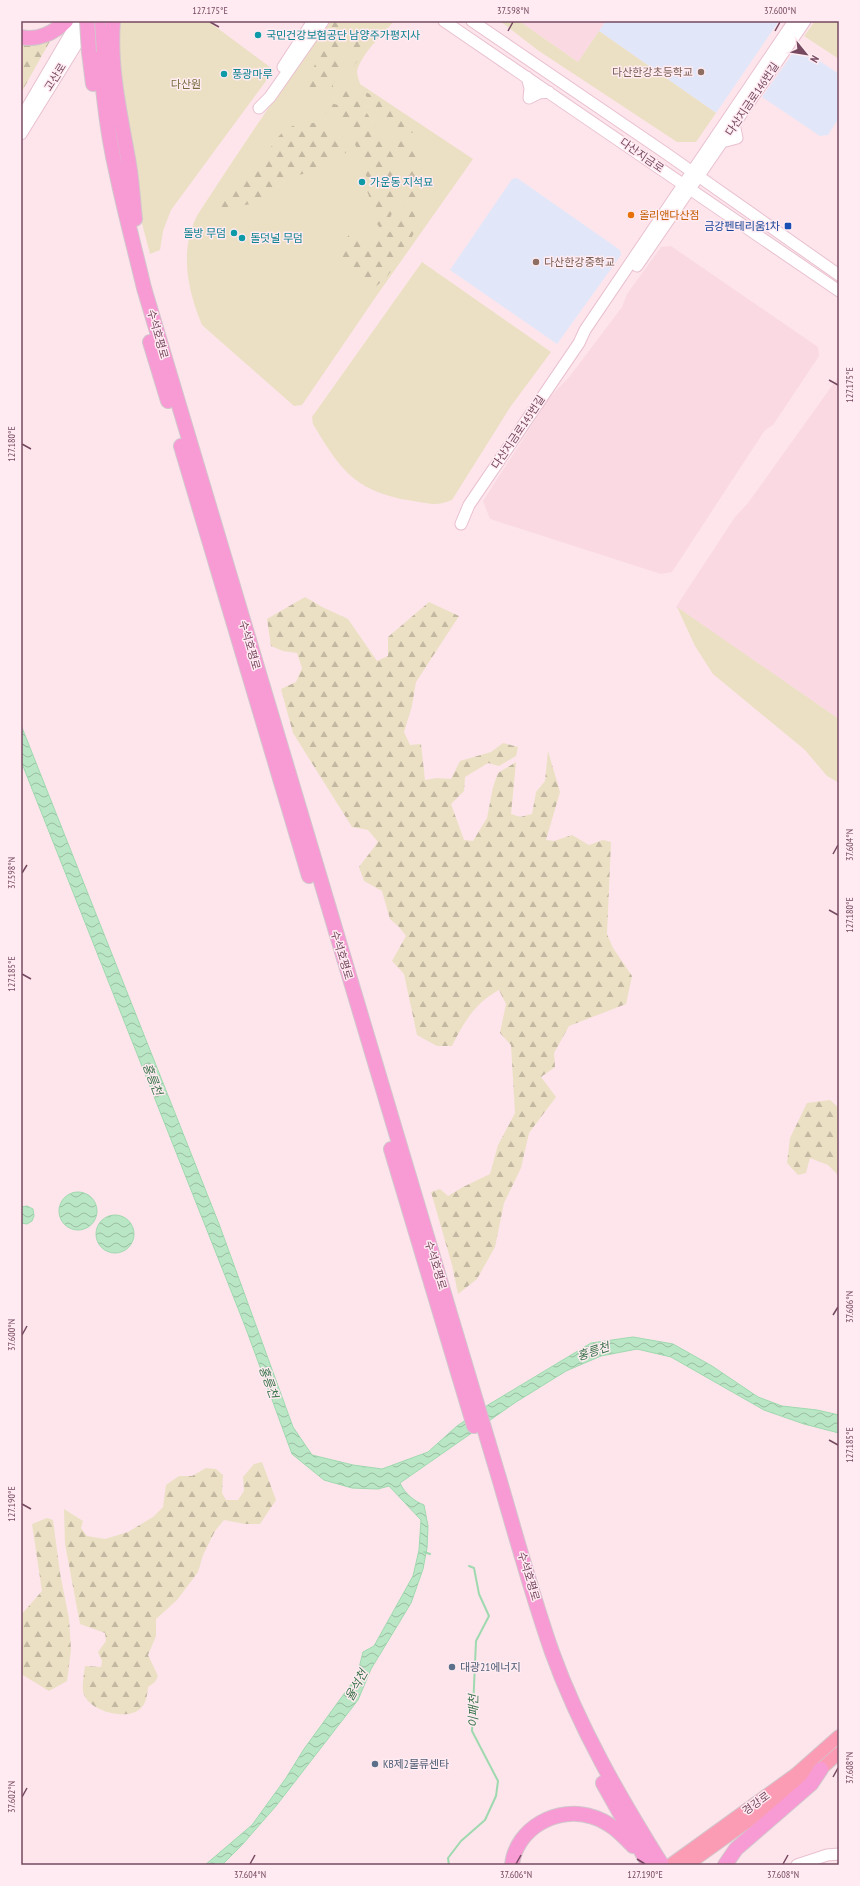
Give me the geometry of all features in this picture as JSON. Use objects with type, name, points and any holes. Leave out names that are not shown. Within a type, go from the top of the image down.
[{"type":"highway","points":[[21,37],[37,38],[60,27],[66,21]]},
{"type":"highway","points":[[84,21],[94,28]]},
{"type":"highway","name":"수석호평로","points":[[87,21],[94,28],[108,128],[140,289],[464,1375],[495,1481],[525,1598],[552,1675],[589,1757],[647,1856],[662,1865]]},
{"type":"highway","points":[[113,21],[113,57],[118,104],[129,166],[126,216]]},
{"type":"highway","name":"수석호평로","points":[[94,28],[89,52],[99,129],[126,216]]},
{"type":"highway","points":[[725,1865],[736,1849],[811,1784],[822,1769]]},
{"type":"highway","points":[[512,1865],[515,1850],[530,1830],[548,1819],[570,1815],[593,1817],[610,1824],[647,1856]]},
{"type":"main road","name":"경강로","points":[[670,1865],[796,1774],[839,1736]]},
{"type":"main road","name":"경강로","points":[[687,1865],[822,1769],[839,1753]]},
{"type":"street","name":"고산로","points":[[21,118],[78,21]]},
{"type":"street","points":[[313,21],[265,93],[259,108],[270,98],[323,21]]},
{"type":"street","name":"다산지금로","points":[[444,21],[839,291]]},
{"type":"street","name":"다산지금로","points":[[472,21],[696,174],[839,275]]},
{"type":"street","name":"다산지금로146번길","points":[[696,174],[794,21]]},
{"type":"street","name":"다산지금로146번길","points":[[696,174],[722,142],[737,138],[734,124],[805,21]]},
{"type":"street","name":"고산로","points":[[21,134],[94,28]]},
{"type":"street","points":[[527,77],[530,88],[529,98],[539,93],[549,92]]},
{"type":"street","name":"다산지금로145번길","points":[[461,524],[469,505],[579,343],[585,330],[696,174]]},
{"type":"street","points":[[797,1865],[827,1855],[839,1854]]},
{"type":"shaded area","points":[[519,21],[606,21],[578,62]]},
{"type":"shaded area","name":"다산한강초등학교","points":[[606,21],[779,21],[716,113],[599,31]]},
{"type":"shaded area","points":[[800,48],[839,74],[839,118],[828,135],[820,136],[762,97],[795,50]]},
{"type":"shaded area","name":"다산한강중학교","points":[[517,178],[620,250],[621,255],[557,344],[450,270],[512,179]]},
{"type":"shaded area","points":[[671,246],[818,347],[819,356],[773,425],[765,430],[672,572],[661,574],[490,519],[483,501],[550,397],[570,376],[622,307],[627,294],[661,247]]},
{"type":"shaded area","points":[[839,376],[839,719],[676,607],[735,517],[748,503]]},
{"type":"green space","name":"다산원","points":[[121,21],[208,21],[274,70],[171,210],[163,231],[160,250],[150,254],[138,208],[126,120],[118,45]]},
{"type":"green space","points":[[331,21],[394,21],[372,45],[362,59],[357,72],[360,84],[473,159],[302,405],[294,406],[202,325],[192,297],[189,283],[187,269],[188,241],[198,214],[296,68]]},
{"type":"green space","points":[[335,21],[350,21],[340,55],[342,71],[333,84],[333,93],[320,90],[309,95],[309,81],[325,36]]},
{"type":"green space","points":[[500,21],[519,21],[578,62],[599,31],[716,113],[696,142],[677,142],[539,51]]},
{"type":"green space","points":[[815,21],[839,21],[839,59],[804,36]]},
{"type":"green space","points":[[54,34],[21,93],[21,39]]},
{"type":"green space","points":[[353,36],[368,42],[368,47],[353,67],[350,61]]},
{"type":"green space","points":[[347,86],[394,153],[398,174],[393,211],[390,218],[380,228],[377,224],[376,214],[367,191],[369,181],[358,161],[357,149],[349,131],[340,121],[325,113],[331,103],[338,105],[342,88]]},
{"type":"green space","points":[[363,92],[368,93],[418,128],[415,133],[405,132],[389,125]]},
{"type":"green space","points":[[304,121],[326,125],[337,130],[345,140],[347,149],[346,153],[336,156],[333,162],[318,173],[310,172],[287,178],[259,202],[226,209],[220,207],[219,200],[224,190],[253,174],[277,138],[286,129]]},
{"type":"green space","points":[[397,138],[418,153],[420,170],[416,188],[415,231],[400,260],[385,279],[375,287],[370,286],[357,269],[342,261],[344,242],[351,233],[376,241],[385,236],[395,227],[400,219],[403,212],[408,185],[408,169],[405,157],[393,139]]},
{"type":"green space","points":[[422,262],[551,352],[511,406],[452,500],[437,504],[393,497],[377,492],[352,477],[332,455],[313,424],[312,417]]},
{"type":"green space","points":[[305,597],[348,619],[377,661],[388,656],[388,637],[429,602],[459,616],[416,682],[412,706],[404,732],[410,745],[421,744],[425,780],[437,778],[451,779],[460,761],[491,752],[503,743],[518,747],[516,756],[499,766],[488,763],[465,777],[464,791],[451,804],[464,840],[473,841],[487,818],[493,787],[498,773],[516,762],[511,814],[520,817],[532,814],[536,792],[545,781],[548,751],[560,792],[546,840],[554,841],[572,835],[589,845],[603,840],[611,842],[607,934],[613,948],[632,976],[626,1004],[569,1026],[554,1053],[555,1067],[541,1077],[556,1097],[529,1133],[521,1168],[504,1203],[495,1247],[477,1279],[458,1294],[452,1265],[431,1192],[440,1189],[448,1196],[490,1174],[498,1145],[515,1113],[511,1045],[500,1033],[506,1004],[499,990],[491,995],[471,1014],[452,1046],[437,1046],[417,1035],[404,974],[392,961],[406,936],[390,919],[382,891],[364,881],[359,867],[378,842],[368,830],[352,827],[293,733],[281,689],[296,682],[302,668],[297,653],[283,651],[271,646],[267,619]]},
{"type":"green space","points":[[677,607],[839,719],[839,783],[827,776],[805,750],[713,674],[695,646]]},
{"type":"green space","points":[[830,1100],[839,1108],[839,1176],[828,1165],[810,1158],[806,1173],[798,1175],[787,1163],[790,1138],[807,1103]]},
{"type":"green space","points":[[262,1462],[276,1500],[260,1524],[245,1524],[224,1520],[215,1531],[203,1555],[198,1572],[177,1600],[156,1619],[156,1636],[148,1655],[158,1676],[155,1682],[148,1687],[143,1706],[135,1712],[127,1714],[118,1714],[99,1709],[86,1698],[83,1691],[83,1682],[85,1666],[101,1667],[102,1661],[98,1652],[106,1641],[105,1633],[80,1624],[65,1544],[64,1509],[83,1521],[81,1528],[87,1536],[105,1539],[128,1532],[153,1517],[163,1507],[166,1485],[179,1476],[192,1476],[206,1468],[216,1469],[223,1475],[222,1493],[226,1500],[238,1500],[244,1491],[243,1477],[254,1464]]},
{"type":"green space","points":[[47,1518],[53,1520],[60,1573],[69,1619],[71,1650],[67,1681],[49,1691],[21,1674],[21,1615],[42,1591],[32,1524]]},
{"type":"water","name":"홍릉천","points":[[21,725],[219,1224],[293,1427],[312,1455],[353,1465],[382,1469],[428,1452],[457,1426],[488,1405],[591,1343],[633,1337],[673,1344],[712,1366],[758,1397],[782,1406],[817,1410],[839,1415],[839,1433],[804,1424],[764,1410],[671,1357],[637,1349],[601,1356],[566,1371],[516,1402],[400,1483],[404,1491],[410,1497],[424,1505],[428,1526],[427,1548],[423,1569],[411,1603],[371,1669],[358,1700],[276,1806],[222,1865],[205,1865],[252,1825],[286,1778],[304,1749],[357,1676],[363,1652],[374,1646],[413,1576],[419,1550],[421,1520],[389,1486],[378,1489],[352,1488],[324,1480],[292,1454],[245,1326],[21,761]]},
{"type":"water","points":[[78,1192],[91,1198],[97,1211],[91,1224],[78,1230],[65,1224],[59,1211],[65,1198]]},
{"type":"water","points":[[27,1206],[33,1209],[34,1216],[32,1221],[27,1224],[21,1223],[21,1207]]},
{"type":"water","points":[[115,1215],[128,1221],[134,1234],[128,1247],[115,1253],[102,1247],[96,1234],[102,1221]]},
{"type":"waterway","name":"이패천","points":[[424,1552],[430,1554]]},
{"type":"waterway","name":"이패천","points":[[449,1865],[448,1858],[461,1841],[485,1820],[496,1796],[498,1781],[472,1731],[476,1641],[489,1616],[479,1594],[474,1568],[469,1566]]},
{"type":"place","name":"국민건강보험공단 남양주가평지사","points":[[258,35]]},
{"type":"place","name":"다산한강초등학교","points":[[701,72]]},
{"type":"place","name":"풍광마루","points":[[224,74]]},
{"type":"place","name":"가운동 지석묘","points":[[362,182]]},
{"type":"place","name":"올리앤다산점","points":[[631,215]]},
{"type":"place","name":"금강펜테리움1차","points":[[788,226]]},
{"type":"place","name":"돌방 무덤","points":[[234,233]]},
{"type":"place","name":"돌덧널 무덤","points":[[242,238]]},
{"type":"place","name":"다산한강중학교","points":[[536,262]]},
{"type":"place","name":"대광21에너지","points":[[452,1667]]},
{"type":"place","name":"KB제2물류센타","points":[[375,1764]]},
{"type":"water label","name":"율석천","points":[[356,1685]]}]
